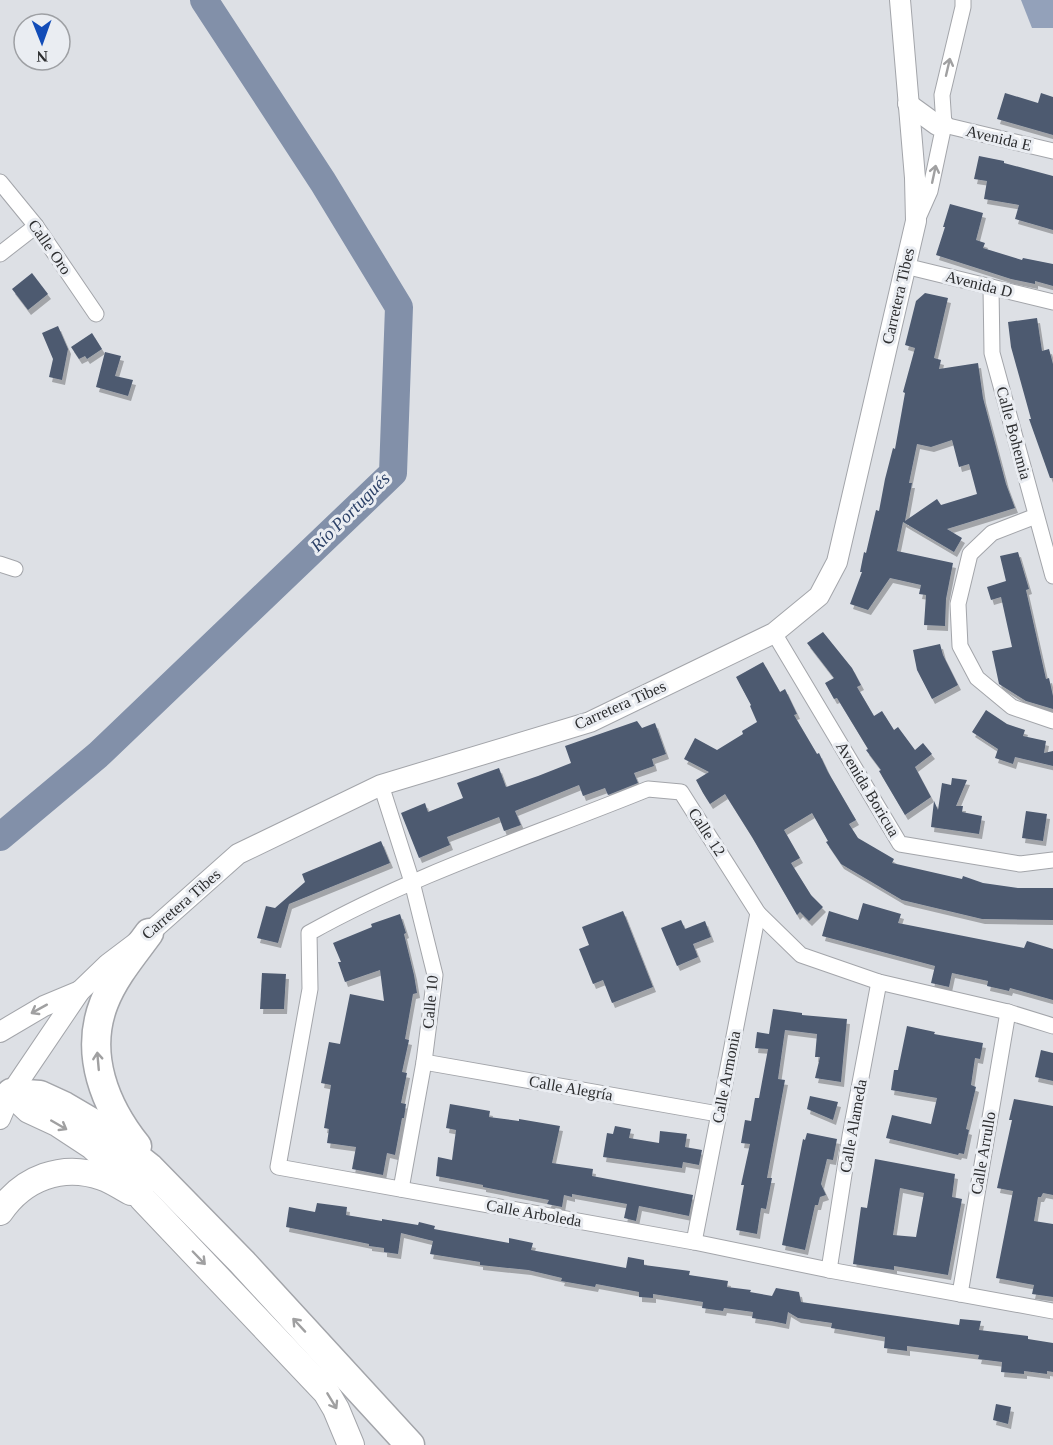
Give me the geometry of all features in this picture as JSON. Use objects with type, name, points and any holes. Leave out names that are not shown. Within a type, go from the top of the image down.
[{"type":"highway","points":[[149,933],[111,987],[99,1024],[98,1054],[102,1084],[108,1102],[150,1168]]},
{"type":"highway","points":[[6,1091],[40,1095],[64,1106],[93,1123],[150,1168],[242,1262],[410,1445]]},
{"type":"highway","points":[[6,1091],[29,1110],[57,1123],[92,1146],[139,1189],[142,1198]]},
{"type":"highway","points":[[0,1212],[28,1183],[54,1173],[88,1173],[104,1177],[142,1198],[326,1392],[351,1445]]},
{"type":"street","name":"Carretera Tibes","points":[[0,1119],[6,1091],[80,991],[108,964],[149,933],[238,854],[381,785],[590,722],[774,633],[819,596],[837,562],[916,221],[900,0]]},
{"type":"street","points":[[916,221],[930,191],[944,125],[942,95],[963,0]]},
{"type":"street","points":[[908,104],[937,125],[944,125]]},
{"type":"street","name":"Avenida E","points":[[944,125],[1053,151]]},
{"type":"street","name":"Calle Oro","points":[[0,182],[36,226],[96,314]]},
{"type":"street","points":[[0,254],[36,226]]},
{"type":"street","name":"Avenida D","points":[[904,266],[1053,302]]},
{"type":"street","name":"Calle Bohemia","points":[[991,287],[992,353],[1053,576]]},
{"type":"street","points":[[1036,516],[992,533],[970,554],[958,604],[960,646],[977,678],[1012,707],[1053,722]]},
{"type":"street","points":[[0,564],[15,569]]},
{"type":"street","name":"Avenida Boricua","points":[[774,633],[900,844],[1020,864],[1053,860]]},
{"type":"street","name":"Calle 10","points":[[381,785],[412,882],[435,975],[424,1062],[401,1189]]},
{"type":"street","name":"Calle 12","points":[[337,918],[412,882],[648,789],[681,792],[758,913],[801,955],[879,982],[1008,1012],[1053,1026]]},
{"type":"street","name":"Calle Armonia","points":[[694,1242],[758,913]]},
{"type":"street","name":"Calle Arboleda","points":[[337,918],[309,933],[310,990],[278,1167],[694,1242],[829,1270],[1053,1311]]},
{"type":"street","name":"Calle Alameda","points":[[829,1270],[850,1136],[879,982]]},
{"type":"street","points":[[0,1032],[44,1006],[80,991]]},
{"type":"street","name":"Calle Arrullo","points":[[960,1294],[1008,1012]]},
{"type":"street","name":"Calle Alegría","points":[[424,1062],[718,1114]]},
{"type":"shaded area","points":[[1021,0],[1053,0],[1053,28],[1032,28]]},
{"type":"building","points":[[1005,93],[1038,103],[1041,93],[1053,97],[1053,135],[997,119]]},
{"type":"building","points":[[979,156],[1053,176],[1053,230],[1015,219],[1019,205],[984,199],[987,181],[974,179]]},
{"type":"building","points":[[950,204],[983,213],[976,240],[985,243],[983,248],[1022,260],[1023,258],[1053,264],[1053,286],[1035,281],[1035,284],[1011,279],[936,255]]},
{"type":"building","points":[[32,273],[48,294],[28,310],[12,289]]},
{"type":"building","points":[[925,293],[948,298],[934,358],[941,360],[939,369],[978,363],[983,398],[1006,484],[1015,508],[947,529],[962,538],[954,552],[903,522],[897,551],[953,563],[946,599],[945,626],[924,625],[926,595],[919,594],[921,585],[890,578],[868,610],[850,604],[862,572],[860,572],[864,552],[866,553],[876,510],[879,511],[893,448],[895,449],[905,393],[903,392],[915,348],[905,345],[916,301]],"holes":[[[952,440],[959,467],[969,464],[977,494],[941,505],[937,499],[905,521],[912,483],[909,483],[917,444],[931,447]]]},
{"type":"building","points":[[1037,318],[1042,351],[1049,349],[1053,364],[1053,478],[1050,478],[1029,419],[1031,419],[1011,347],[1008,322]]},
{"type":"building","points":[[58,326],[68,349],[62,380],[49,377],[53,359],[42,333]]},
{"type":"building","points":[[92,333],[102,349],[87,359],[85,356],[79,359],[71,347]]},
{"type":"building","points":[[105,352],[121,356],[115,376],[133,380],[128,396],[96,387]]},
{"type":"building","points":[[1018,552],[1029,589],[1026,590],[1046,679],[1049,678],[1053,709],[1026,701],[999,684],[992,651],[1012,647],[1001,597],[991,600],[987,587],[1006,581],[1000,556]]},
{"type":"building","points":[[823,632],[852,668],[861,685],[857,687],[874,716],[882,711],[894,730],[898,727],[915,750],[923,743],[932,754],[915,767],[931,797],[905,815],[879,771],[881,770],[866,750],[868,749],[837,698],[834,699],[825,683],[834,678],[807,643]]},
{"type":"building","points":[[940,644],[958,685],[932,699],[917,670],[913,650]]},
{"type":"building","points":[[763,662],[780,692],[785,689],[797,714],[794,715],[817,754],[819,753],[856,820],[849,824],[858,838],[894,859],[892,863],[962,879],[963,876],[983,883],[1018,888],[1053,888],[1053,920],[982,919],[902,900],[841,864],[826,842],[828,841],[812,813],[784,830],[800,858],[791,863],[811,895],[823,907],[809,921],[800,912],[797,915],[725,794],[710,804],[696,780],[709,772],[684,759],[695,738],[717,750],[743,734],[742,731],[757,722],[736,677]]},
{"type":"building","points":[[986,710],[1007,724],[1025,730],[1023,736],[1046,741],[1044,753],[1053,751],[1053,766],[1015,757],[1013,764],[995,758],[998,749],[972,732]]},
{"type":"building","points":[[637,721],[642,728],[655,723],[666,754],[652,759],[654,766],[634,773],[638,783],[608,795],[605,788],[583,796],[579,785],[515,811],[521,825],[504,831],[499,817],[447,837],[450,845],[419,858],[401,813],[425,803],[428,812],[463,798],[457,783],[499,768],[506,787],[538,776],[571,763],[565,746]]},
{"type":"building","points":[[952,778],[967,780],[956,806],[963,806],[962,812],[982,816],[979,834],[931,827],[934,801],[938,810],[942,783],[951,785]]},
{"type":"building","points":[[1026,811],[1047,814],[1043,841],[1022,838]]},
{"type":"building","points":[[381,841],[390,863],[289,904],[278,943],[257,938],[266,906],[275,908],[305,882],[302,874]]},
{"type":"building","points":[[863,903],[901,914],[898,923],[1024,948],[1027,941],[1053,949],[1053,1000],[1010,988],[1009,991],[987,986],[988,981],[952,973],[949,987],[931,983],[935,966],[822,936],[829,911],[858,920]]},
{"type":"building","points":[[623,911],[653,987],[612,1003],[603,980],[593,984],[579,949],[589,945],[582,927]]},
{"type":"building","points":[[400,914],[406,933],[404,934],[417,993],[413,994],[405,1039],[409,1040],[402,1072],[407,1073],[401,1103],[406,1104],[404,1118],[402,1118],[395,1155],[387,1153],[383,1175],[352,1169],[356,1147],[327,1143],[329,1129],[324,1128],[331,1085],[321,1083],[329,1042],[340,1044],[350,994],[384,1001],[380,970],[345,982],[338,962],[341,962],[333,943],[372,927],[371,924]]},
{"type":"building","points":[[681,920],[685,929],[705,921],[711,937],[693,944],[698,957],[677,966],[661,928]]},
{"type":"building","points":[[262,973],[286,974],[284,1009],[260,1009]]},
{"type":"building","points":[[773,1009],[802,1013],[802,1015],[847,1019],[841,1082],[815,1078],[820,1057],[815,1057],[817,1034],[785,1030],[778,1079],[785,1080],[767,1178],[772,1178],[766,1209],[761,1208],[757,1234],[736,1230],[744,1185],[741,1185],[750,1144],[741,1143],[745,1120],[751,1121],[755,1098],[759,1098],[768,1049],[755,1048],[757,1032],[769,1034]]},
{"type":"building","points":[[907,1026],[935,1032],[934,1034],[983,1043],[980,1059],[975,1058],[971,1085],[976,1087],[966,1129],[969,1130],[964,1154],[959,1153],[958,1155],[886,1138],[892,1115],[931,1124],[937,1098],[891,1090],[894,1070],[898,1070]]},
{"type":"building","points":[[1041,1050],[1053,1053],[1053,1081],[1035,1077]]},
{"type":"building","points":[[810,1096],[838,1102],[833,1120],[807,1109]]},
{"type":"building","points":[[1014,1099],[1053,1106],[1053,1195],[1043,1193],[1041,1197],[1038,1197],[1034,1221],[1053,1224],[1053,1297],[1032,1294],[1034,1285],[996,1278],[1013,1191],[997,1188],[1012,1120],[1009,1120]]},
{"type":"building","points":[[450,1104],[490,1111],[489,1117],[560,1126],[552,1163],[593,1169],[592,1176],[693,1195],[689,1216],[639,1206],[636,1221],[624,1218],[627,1204],[572,1194],[572,1197],[564,1195],[562,1207],[547,1204],[549,1200],[436,1176],[438,1157],[452,1160],[456,1130],[446,1128]]},
{"type":"building","points":[[615,1126],[631,1129],[629,1138],[659,1143],[660,1131],[687,1134],[685,1147],[702,1150],[699,1165],[683,1162],[682,1168],[603,1157],[607,1133],[613,1134]]},
{"type":"building","points":[[807,1133],[837,1139],[833,1160],[827,1159],[821,1184],[826,1195],[820,1197],[818,1205],[815,1205],[805,1250],[782,1245],[803,1139],[805,1140]]},
{"type":"building","points":[[875,1159],[955,1174],[952,1197],[962,1199],[948,1275],[894,1266],[894,1270],[853,1264],[861,1207],[867,1208]],"holes":[[[900,1188],[924,1193],[916,1237],[893,1235]]]},
{"type":"building","points":[[317,1203],[347,1207],[346,1215],[418,1225],[419,1222],[435,1226],[434,1229],[509,1243],[509,1238],[533,1243],[531,1250],[626,1268],[628,1257],[644,1260],[644,1265],[690,1271],[689,1275],[728,1281],[727,1287],[751,1290],[750,1292],[772,1296],[776,1288],[799,1292],[801,1302],[959,1325],[960,1319],[981,1321],[979,1330],[1028,1336],[1028,1339],[1053,1343],[1053,1372],[1047,1371],[1047,1374],[1024,1371],[1024,1374],[1001,1372],[1002,1362],[978,1359],[979,1355],[907,1346],[907,1351],[884,1348],[885,1337],[831,1328],[832,1323],[798,1318],[788,1312],[786,1324],[752,1318],[753,1312],[702,1308],[703,1302],[653,1294],[653,1298],[639,1297],[639,1292],[596,1284],[595,1287],[561,1281],[562,1278],[528,1270],[480,1265],[480,1262],[430,1254],[433,1241],[401,1233],[398,1254],[384,1252],[384,1248],[369,1246],[369,1244],[286,1227],[289,1207],[315,1212]]},
{"type":"building","points":[[996,1404],[1011,1407],[1008,1424],[993,1420]]},
{"type":"waterway","name":"Río Portugués","points":[[0,837],[98,755],[393,473],[399,307],[323,182],[204,0]]}]
